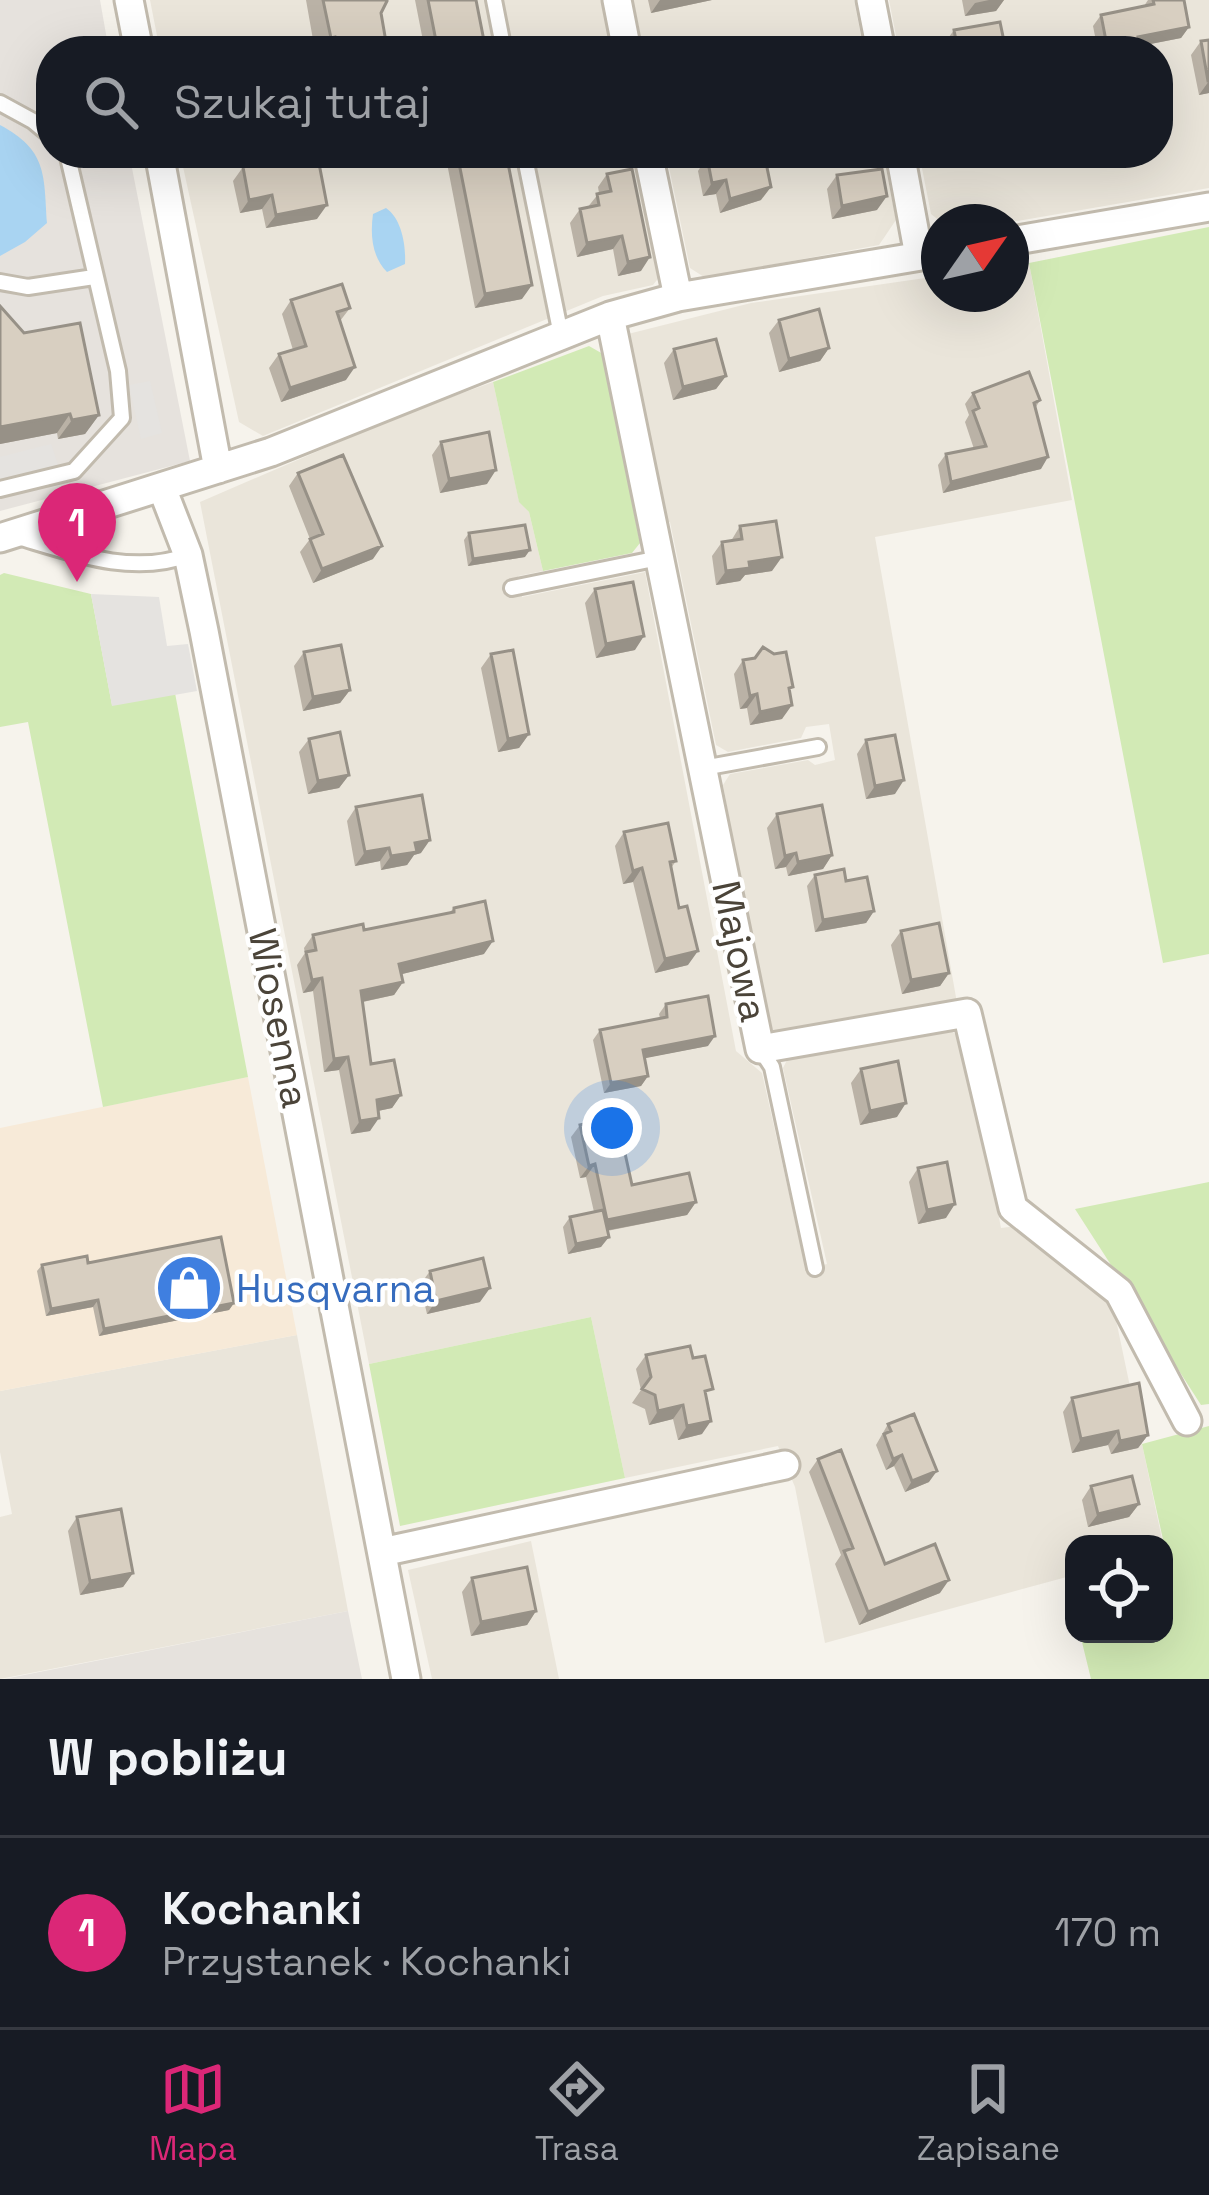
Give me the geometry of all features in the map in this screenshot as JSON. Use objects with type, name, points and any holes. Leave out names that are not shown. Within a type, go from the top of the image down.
[{"type":"street","points":[[130,0],[136,36]]},
{"type":"street","points":[[616,0],[624,36]]},
{"type":"street","points":[[871,0],[878,36]]},
{"type":"street","points":[[162,168],[218,470]]},
{"type":"street","points":[[652,168],[679,297]]},
{"type":"street","points":[[904,168],[921,226]]},
{"type":"street","points":[[1029,238],[1209,207]]},
{"type":"street","points":[[6,537],[272,452],[610,316],[679,297],[921,255]]},
{"type":"street","name":"Majowa","points":[[610,316],[760,1049],[967,1013],[1013,1208],[1119,1292],[1187,1421]]},
{"type":"street","name":"Wiosenna","points":[[162,488],[188,554],[406,1679]]},
{"type":"street","points":[[382,1552],[785,1465]]},
{"type":"lane","points":[[494,0],[501,36]]},
{"type":"lane","points":[[0,103],[36,126]]},
{"type":"lane","points":[[0,489],[74,471],[122,418],[118,371],[70,168]]},
{"type":"lane","points":[[527,168],[561,335]]},
{"type":"lane","points":[[0,282],[28,286],[94,277]]},
{"type":"lane","points":[[6,537],[86,557],[145,565],[188,554]]},
{"type":"lane","points":[[512,588],[659,558]]},
{"type":"lane","points":[[703,768],[818,747]]},
{"type":"lane","points":[[760,1049],[772,1067],[814,1268]]},
{"type":"shaded area","points":[[0,0],[100,0],[106,36],[36,36],[36,168],[132,168],[190,461],[0,511]]},
{"type":"shaded area","points":[[150,0],[601,0],[609,36],[157,36]]},
{"type":"shaded area","points":[[633,0],[854,0],[861,36],[641,36]]},
{"type":"shaded area","points":[[889,0],[1209,0],[1209,188],[1029,219],[1029,204],[929,204],[922,168],[1173,168],[1173,36],[896,36]]},
{"type":"shaded area","points":[[183,168],[637,168],[660,276],[653,285],[603,296],[263,436],[239,422]]},
{"type":"shaded area","points":[[669,168],[886,168],[896,220],[879,245],[704,277],[690,268]]},
{"type":"shaded area","points":[[1029,263],[1072,500],[875,537],[957,1003],[782,1039],[767,1024],[723,785],[730,774],[835,760],[829,724],[806,727],[801,738],[728,752],[716,745],[670,522],[664,523],[628,334],[751,303],[921,279],[921,312],[1029,312]]},
{"type":"shaded area","points":[[150,381],[162,433],[141,439],[129,385]]},
{"type":"shaded area","points":[[493,382],[519,501],[529,512],[543,571],[518,576],[522,597],[645,572],[736,1051],[762,1073],[806,1269],[827,1264],[783,1068],[789,1056],[940,1024],[965,1040],[1001,1228],[1017,1226],[1111,1296],[1161,1535],[1065,1535],[1065,1577],[825,1643],[795,1487],[778,1446],[625,1478],[591,1317],[369,1364],[200,502],[404,414]]},
{"type":"shaded area","points":[[51,444],[58,465],[0,479],[0,457]]},
{"type":"shaded area","points":[[91,594],[159,597],[167,646],[188,644],[197,691],[112,706]]},
{"type":"shaded area","points":[[248,1077],[297,1335],[0,1391],[0,1128]]},
{"type":"shaded area","points":[[297,1335],[348,1611],[0,1679],[0,1517],[12,1514],[0,1452],[0,1391]]},
{"type":"shaded area","points":[[531,1541],[559,1679],[432,1679],[408,1570]]},
{"type":"shaded area","points":[[348,1611],[362,1679],[4,1679]]},
{"type":"green space","points":[[1209,227],[1209,954],[1163,963],[1029,263]]},
{"type":"green space","points":[[589,346],[603,354],[640,543],[632,553],[543,571],[529,512],[519,502],[493,382]]},
{"type":"green space","points":[[0,575],[91,594],[112,705],[175,693],[248,1077],[103,1107],[28,722],[0,727]]},
{"type":"green space","points":[[1209,1182],[1209,1404],[1201,1405],[1075,1209]]},
{"type":"green space","points":[[591,1317],[625,1478],[400,1526],[369,1364]]},
{"type":"green space","points":[[1209,1426],[1209,1679],[1091,1679],[1082,1643],[1173,1643],[1173,1535],[1162,1535],[1142,1444]]},
{"type":"water","points":[[0,125],[35,154],[47,223],[0,256]]},
{"type":"water","points":[[386,208],[399,226],[405,257],[405,264],[387,272],[375,253],[372,230],[373,214]]},
{"type":"building","points":[[323,0],[387,1],[381,13],[385,36],[331,36]]},
{"type":"building","points":[[428,0],[476,0],[483,36],[435,36]]},
{"type":"building","points":[[1153,0],[1184,0],[1189,27],[1143,36],[1105,36],[1101,15],[1154,4]]},
{"type":"building","points":[[1000,22],[1003,36],[955,36],[954,30]]},
{"type":"building","points":[[1209,40],[1209,81],[1208,81],[1201,41]]},
{"type":"building","points":[[243,168],[320,168],[327,205],[276,215],[272,195],[249,200]]},
{"type":"building","points":[[460,168],[509,168],[532,285],[485,294]]},
{"type":"building","points":[[709,168],[767,168],[771,187],[730,199],[726,180],[712,183]]},
{"type":"building","points":[[632,169],[650,257],[628,262],[622,236],[587,243],[580,209],[599,205],[597,194],[611,191],[607,174]]},
{"type":"building","points":[[882,169],[887,196],[842,206],[837,175]]},
{"type":"building","points":[[342,284],[350,308],[337,312],[355,367],[290,388],[279,354],[306,346],[291,300]]},
{"type":"building","points":[[0,306],[24,333],[80,323],[99,415],[72,420],[70,414],[0,427]]},
{"type":"building","points":[[819,309],[829,348],[789,359],[779,320]]},
{"type":"building","points":[[716,339],[726,376],[683,387],[674,349]]},
{"type":"building","points":[[1029,372],[1040,400],[1034,403],[1048,457],[951,482],[946,454],[986,446],[973,411],[979,408],[973,393]]},
{"type":"building","points":[[489,432],[496,470],[449,479],[441,442]]},
{"type":"building","points":[[343,455],[382,546],[322,569],[310,539],[323,534],[298,473]]},
{"type":"building","points":[[776,521],[782,557],[726,571],[722,542],[742,539],[740,526]]},
{"type":"building","points":[[525,525],[530,550],[473,559],[469,533]]},
{"type":"building","points":[[633,582],[644,636],[606,644],[595,589]]},
{"type":"building","points":[[341,645],[350,690],[313,697],[304,652]]},
{"type":"building","points":[[763,647],[774,654],[786,652],[793,687],[789,688],[792,705],[760,712],[757,694],[750,696],[743,660],[755,658]]},
{"type":"building","points":[[513,650],[529,734],[508,739],[491,654]]},
{"type":"building","points":[[340,732],[349,775],[318,781],[309,739]]},
{"type":"building","points":[[895,735],[904,780],[875,786],[866,740]]},
{"type":"building","points":[[422,795],[430,840],[415,843],[417,852],[391,856],[389,848],[365,852],[356,807]]},
{"type":"building","points":[[822,805],[832,855],[798,862],[796,853],[785,856],[777,814]]},
{"type":"building","points":[[668,823],[679,908],[687,906],[698,951],[665,959],[642,868],[633,871],[624,832]]},
{"type":"building","points":[[844,869],[846,881],[867,877],[874,911],[823,920],[815,875]]},
{"type":"building","points":[[485,901],[493,941],[399,964],[403,982],[361,991],[371,1064],[394,1060],[401,1095],[377,1100],[379,1118],[360,1121],[348,1057],[334,1059],[322,978],[312,980],[306,952],[316,950],[313,935],[363,924],[364,930]]},
{"type":"building","points":[[939,923],[949,973],[911,980],[901,931]]},
{"type":"building","points":[[708,996],[715,1036],[643,1050],[648,1076],[611,1083],[600,1030],[667,1017],[666,1004]]},
{"type":"building","points":[[898,1061],[906,1103],[870,1111],[861,1069]]},
{"type":"building","points":[[617,1117],[632,1185],[689,1173],[696,1202],[607,1220],[595,1164],[589,1166],[580,1125]]},
{"type":"building","points":[[947,1162],[955,1204],[927,1210],[918,1168]]},
{"type":"building","points":[[603,1210],[609,1237],[576,1244],[570,1217]]},
{"type":"building","points":[[221,1237],[234,1303],[104,1329],[98,1300],[51,1309],[42,1265],[87,1256],[88,1263]]},
{"type":"building","points":[[483,1258],[490,1288],[436,1301],[430,1271]]},
{"type":"building","points":[[690,1346],[693,1358],[705,1356],[713,1389],[705,1391],[711,1421],[687,1426],[683,1405],[658,1411],[655,1395],[642,1389],[651,1377],[646,1355]]},
{"type":"building","points":[[1139,1383],[1148,1435],[1120,1441],[1118,1431],[1081,1439],[1072,1398]]},
{"type":"building","points":[[914,1414],[937,1471],[912,1481],[902,1455],[893,1459],[884,1434],[891,1431],[888,1424]]},
{"type":"building","points":[[841,1450],[885,1564],[935,1544],[949,1580],[868,1612],[844,1551],[853,1548],[818,1459]]},
{"type":"building","points":[[1132,1476],[1139,1504],[1098,1514],[1091,1486]]},
{"type":"building","points":[[121,1509],[133,1573],[90,1581],[77,1517]]},
{"type":"building","points":[[527,1567],[536,1611],[481,1622],[472,1578]]},
{"type":"place","name":"Kochanki","points":[[77,582]]},
{"type":"place","name":"Husqvarna","points":[[189,1288]]}]
